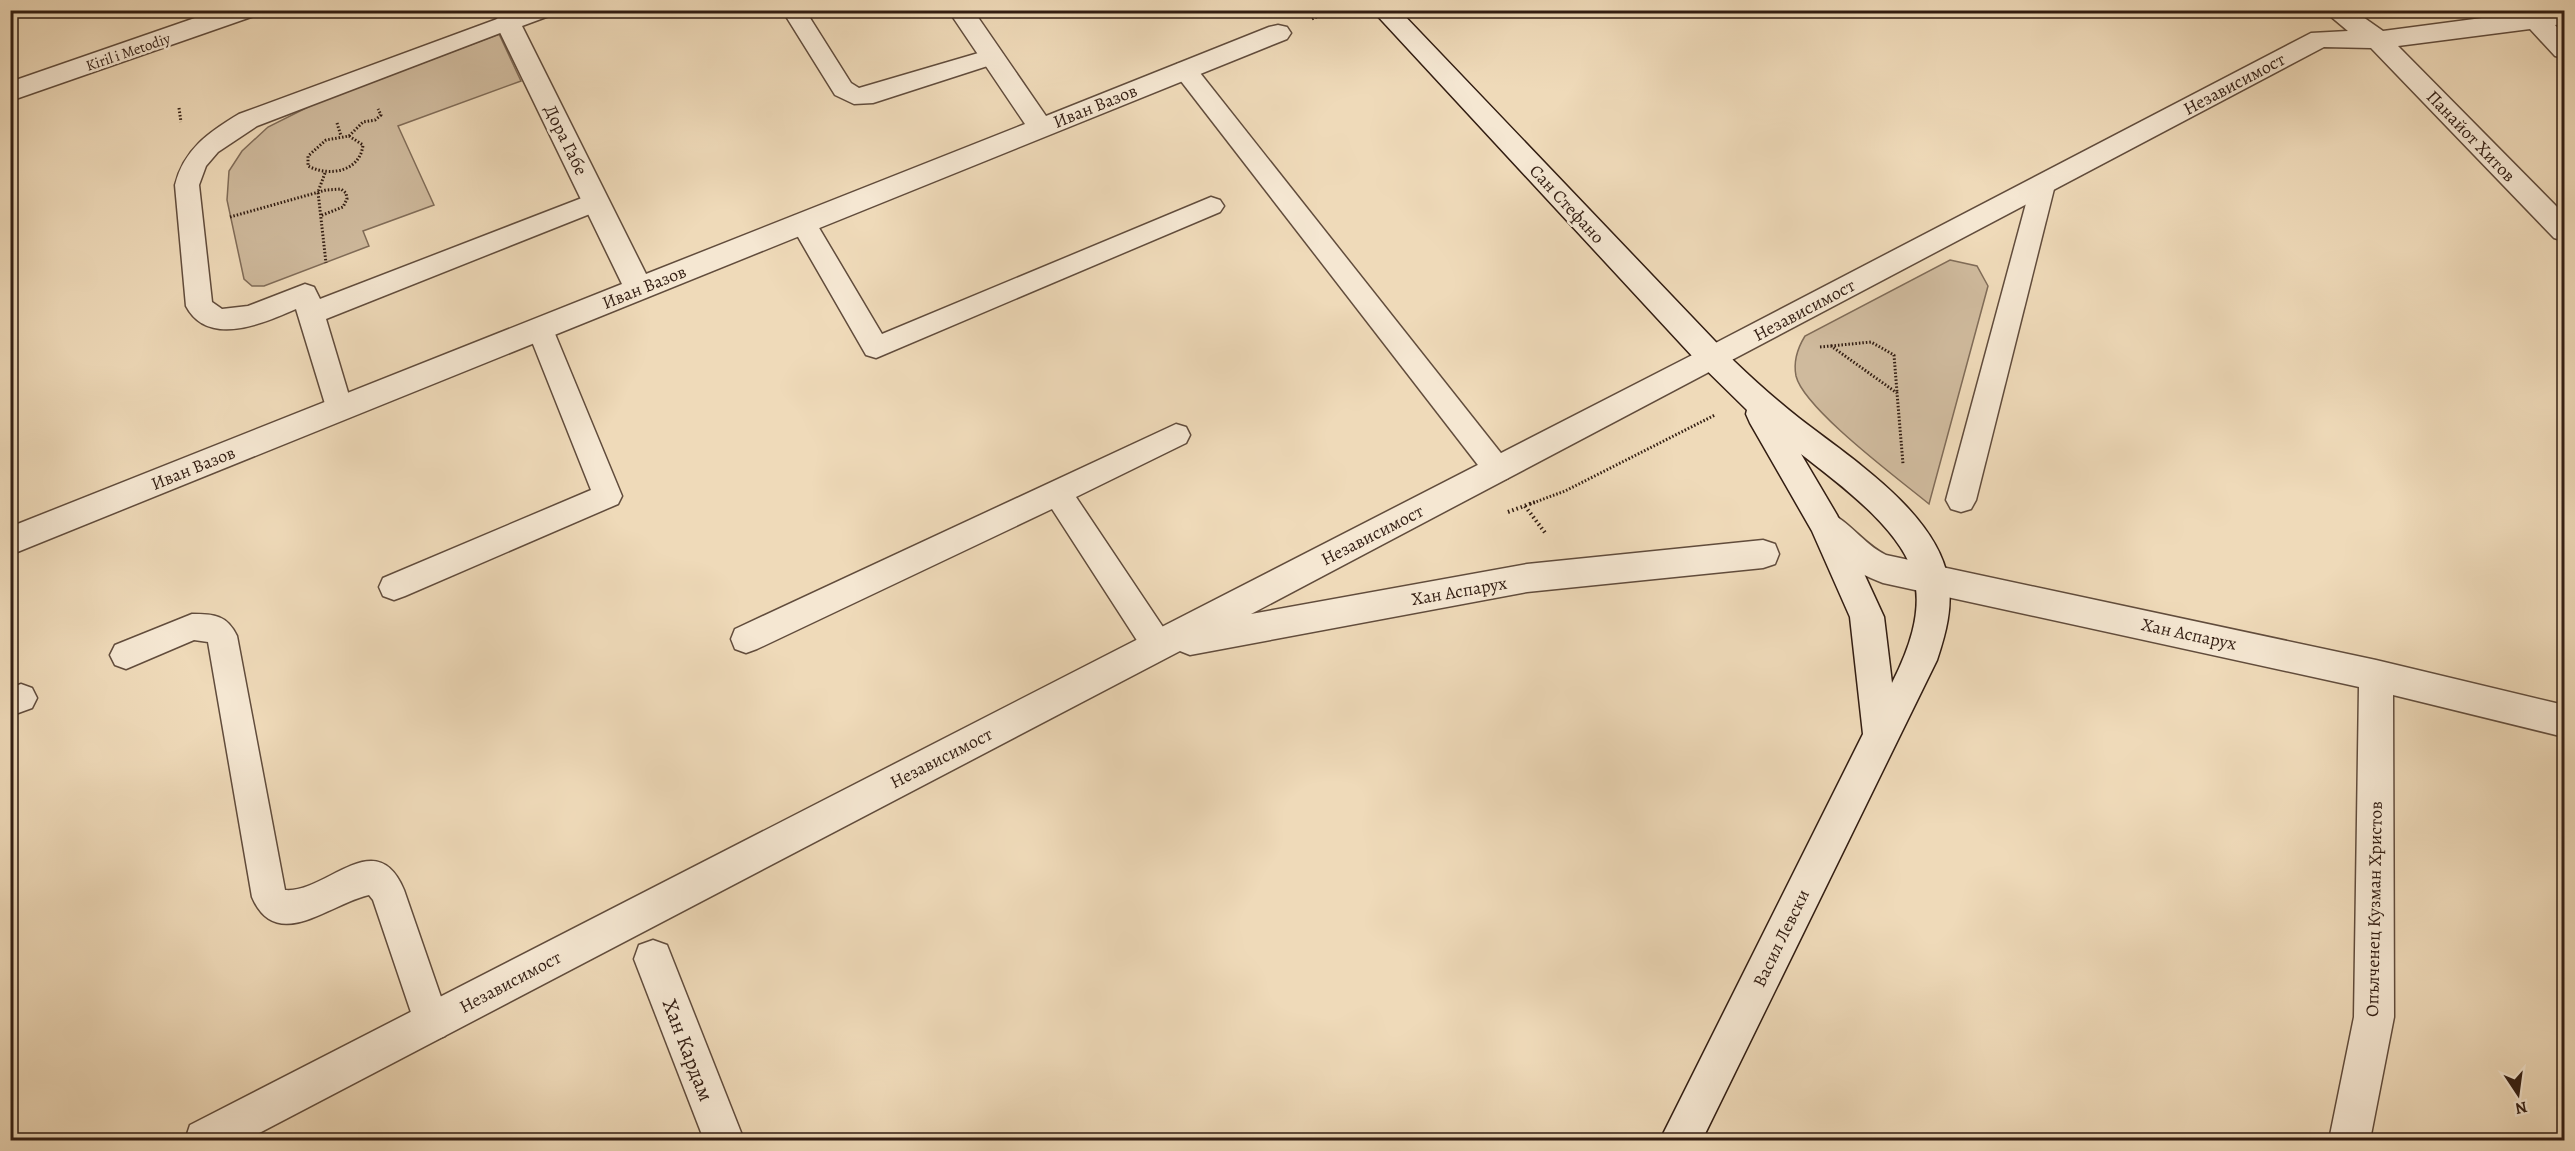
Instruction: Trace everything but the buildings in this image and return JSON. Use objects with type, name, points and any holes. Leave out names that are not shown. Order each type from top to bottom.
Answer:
[{"type":"street","name":"Kiril i Metodiy","points":[[10,92],[245,10]]},
{"type":"street","points":[[508,22],[540,10]]},
{"type":"street","points":[[960,10],[1041,128]]},
{"type":"street","name":"Сан Стефано","points":[[1384,10],[1751,398],[1836,464],[1894,517],[1915,540],[1931,577]]},
{"type":"street","points":[[2318,10],[2323,29],[2320,39]]},
{"type":"street","name":"Панайот Хитов","points":[[2335,10],[2378,40],[2565,231]]},
{"type":"street","name":"Независимост","points":[[205,1140],[1498,470],[2320,39],[2378,40],[2565,16]]},
{"type":"street","points":[[2535,20],[2565,50]]},
{"type":"street","name":"Дора Габе","points":[[508,22],[639,289]]},
{"type":"street","name":"Иван Вазов","points":[[10,541],[1278,33]]},
{"type":"street","name":"Сан Стефано","points":[[1751,398],[1826,525]]},
{"type":"street","points":[[1826,525],[1867,617],[1881,735]]},
{"type":"street","name":"Хан Аспарух","points":[[1826,525],[1852,552],[1872,566],[2376,675],[2565,721]]},
{"type":"street","name":"Хан Аспарух","points":[[1158,646],[1527,578],[1763,554]]},
{"type":"street","name":"Васил Левски","points":[[1682,1140],[1881,735],[1910,686],[1929,631],[1933,603],[1931,577]]},
{"type":"street","name":"Опълченец Кузман Христов","points":[[2350,1140],[2374,1017],[2376,675]]},
{"type":"street","name":"Хан Кардам","points":[[653,959],[724,1140]]},
{"type":"lane","points":[[793,10],[843,89],[854,96],[865,97],[992,57]]},
{"type":"lane","points":[[508,22],[248,120],[219,136],[200,154],[189,170],[187,185],[200,306],[206,315],[224,321],[309,304],[446,261],[597,202]]},
{"type":"lane","points":[[1185,70],[1498,470]]},
{"type":"lane","points":[[1961,500],[2043,185]]},
{"type":"lane","points":[[803,223],[876,348],[1211,206]]},
{"type":"lane","points":[[309,304],[329,284],[439,243],[446,261]]},
{"type":"lane","points":[[309,304],[339,409]]},
{"type":"lane","points":[[394,587],[608,496],[540,329]]},
{"type":"lane","points":[[746,639],[1057,494],[1176,435]]},
{"type":"lane","points":[[1057,494],[1158,646]]},
{"type":"lane","points":[[126,655],[192,627],[213,627],[222,636],[269,897],[278,907],[298,907],[348,884],[375,877],[387,890],[432,1023]]},
{"type":"path","points":[[358,120],[363,122],[375,120],[381,115],[380,110],[374,107]]},
{"type":"path","points":[[349,136],[363,122]]},
{"type":"path","points":[[349,136],[359,140],[363,145],[360,157],[347,168],[325,173],[308,166],[308,156],[312,149],[327,139],[349,136]]},
{"type":"path","points":[[325,173],[318,192],[329,284]]},
{"type":"path","points":[[230,217],[318,192],[341,189],[346,193],[347,199],[343,207],[320,216]]},
{"type":"path","points":[[1761,333],[1798,348],[1871,342],[1894,355],[1905,484],[1894,517]]},
{"type":"path","points":[[1831,346],[1897,393]]},
{"type":"path","points":[[1525,506],[1565,491],[1751,398]]},
{"type":"shaded area","points":[[499,34],[521,81],[398,126],[434,205],[363,231],[369,246],[264,286],[252,286],[244,279],[227,200],[229,171],[242,151],[268,127],[314,104]]},
{"type":"shaded area","points":[[1950,260],[1977,266],[1988,286],[1929,504],[1876,462],[1816,407],[1796,376],[1795,360],[1805,336]]}]
